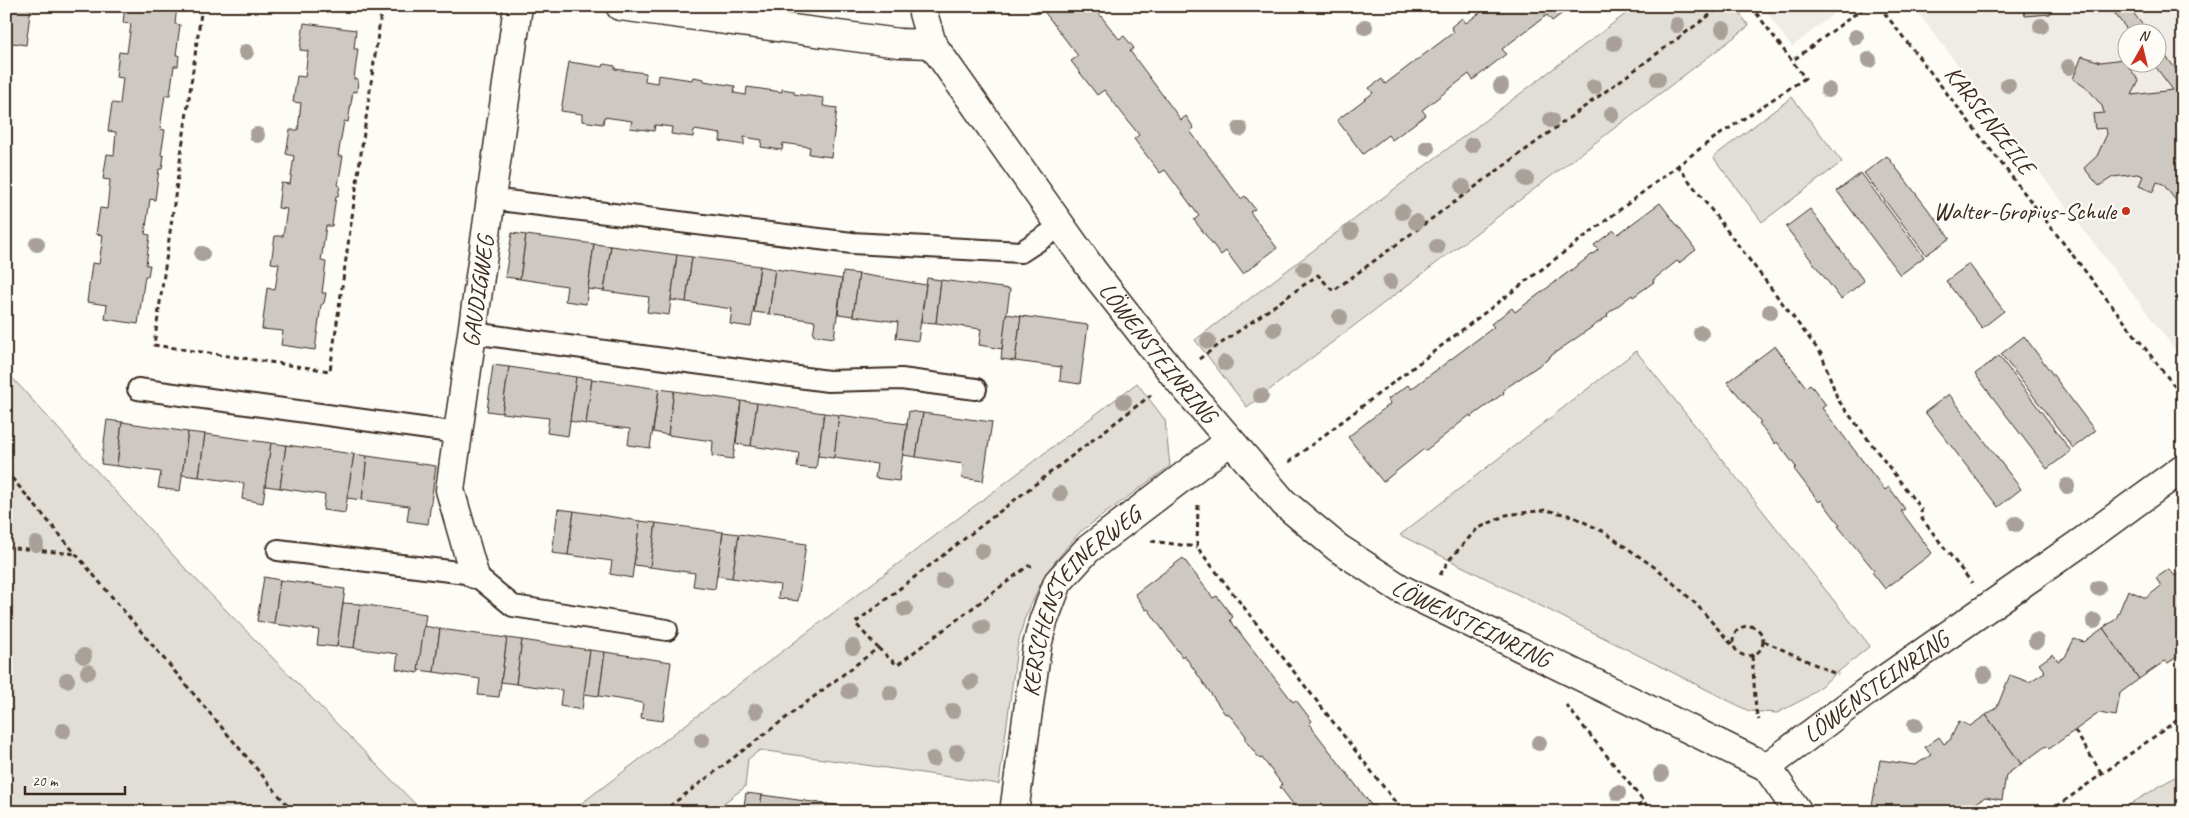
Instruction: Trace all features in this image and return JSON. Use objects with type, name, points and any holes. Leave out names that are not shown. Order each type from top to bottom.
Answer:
[{"type":"street","name":"GAUDIGWEG","points":[[474,574],[450,490],[518,6]]},
{"type":"street","points":[[620,6],[899,43],[932,44]]},
{"type":"street","name":"LÖWENSTEINRING","points":[[924,6],[923,13],[932,44],[1093,271],[1175,376],[1284,503],[1338,548],[1401,589],[1767,767],[1865,693],[2083,542],[2183,468]]},
{"type":"street","name":"KERSCHENSTEINERWEG","points":[[1014,812],[1037,646],[1043,622],[1058,582],[1088,550],[1230,441]]},
{"type":"street","points":[[1767,767],[1792,810]]},
{"type":"lane","points":[[491,199],[852,243],[1021,252],[1061,226]]},
{"type":"lane","points":[[472,333],[828,381],[901,379],[976,389]]},
{"type":"lane","points":[[138,389],[458,433]]},
{"type":"lane","points":[[278,550],[474,574],[513,606],[667,630]]},
{"type":"path","points":[[202,6],[154,346],[330,371],[382,6]]},
{"type":"path","points":[[1199,359],[1318,275],[1333,291],[1722,6]]},
{"type":"path","points":[[1286,464],[1677,165],[1805,78],[1751,6]]},
{"type":"path","points":[[1792,61],[1866,6]]},
{"type":"path","name":"KARSENZEILE","points":[[1879,6],[2183,397]]},
{"type":"path","points":[[1677,165],[1822,355],[1838,400],[1921,509],[1922,519],[1973,584]]},
{"type":"path","points":[[1069,570],[1028,566],[897,665],[855,623],[1153,393]]},
{"type":"path","points":[[6,471],[293,812]]},
{"type":"path","points":[[1198,502],[1197,546],[1403,812]]},
{"type":"path","points":[[1439,576],[1449,560],[1477,529],[1506,515],[1546,510],[1572,516],[1604,532],[1660,571],[1696,604],[1740,655],[1752,656],[1760,652],[1764,641]]},
{"type":"path","points":[[1145,540],[1197,546]]},
{"type":"path","points":[[6,547],[75,554]]},
{"type":"path","points":[[1733,646],[1734,635],[1741,628],[1751,626],[1760,632],[1764,641],[1843,679]]},
{"type":"path","points":[[662,812],[878,648]]},
{"type":"path","points":[[1752,656],[1759,720]]},
{"type":"path","points":[[1564,702],[1652,812]]},
{"type":"path","points":[[2049,812],[2183,716]]},
{"type":"path","points":[[2075,730],[2102,774]]},
{"type":"path","points":[[1630,812],[1644,802]]},
{"type":"path","points":[[1971,807],[1974,812]]},
{"type":"shaded area","points":[[1636,6],[1734,6],[1749,26],[1247,407],[1195,340]]},
{"type":"shaded area","points":[[1762,6],[1843,6],[1792,47]]},
{"type":"shaded area","name":"Walter-Gropius-Schule","points":[[1913,6],[2183,6],[2183,360]]},
{"type":"shaded area","points":[[1792,97],[1842,162],[1762,222],[1713,157]]},
{"type":"shaded area","points":[[1636,351],[1870,646],[1806,698],[1777,713],[1749,711],[1400,535]]},
{"type":"shaded area","points":[[6,371],[182,565],[423,812],[6,812]]},
{"type":"shaded area","points":[[1137,383],[1165,420],[1170,466],[1080,532],[1056,560],[1041,583],[1024,620],[1017,648],[999,784],[760,750],[748,759],[745,787],[712,812],[570,812]]},
{"type":"shaded area","points":[[2183,772],[2183,812],[2119,811]]},
{"type":"building","points":[[6,6],[31,6],[26,45],[6,42]]},
{"type":"building","points":[[125,6],[177,6],[175,24],[180,25],[176,55],[179,55],[178,66],[174,66],[170,95],[165,95],[160,129],[165,130],[161,155],[164,156],[162,169],[159,169],[155,200],[150,199],[145,234],[150,235],[146,265],[150,265],[148,276],[145,276],[138,324],[105,319],[107,305],[87,302],[92,263],[99,264],[103,235],[96,234],[100,208],[107,209],[110,180],[103,179],[107,154],[114,155],[116,132],[108,131],[112,103],[120,104],[123,78],[116,77],[119,52],[127,53],[131,24],[123,23]]},
{"type":"building","points":[[1031,6],[1093,6],[1119,39],[1124,36],[1134,48],[1130,51],[1181,120],[1186,116],[1194,128],[1190,131],[1241,199],[1245,196],[1255,209],[1250,212],[1277,248],[1243,274],[1226,251],[1221,255],[1194,220],[1199,216],[1165,170],[1160,173],[1134,139],[1139,135],[1104,90],[1097,95],[1071,61],[1078,56],[1043,10],[1037,14]]},
{"type":"building","points":[[1489,6],[1572,6],[1552,21],[1547,15],[1502,49],[1506,54],[1473,80],[1469,74],[1422,110],[1426,115],[1392,140],[1388,135],[1363,154],[1337,120],[1373,93],[1369,88],[1382,79],[1385,84],[1454,32],[1451,27],[1462,18],[1466,23]]},
{"type":"building","points":[[2023,6],[2049,6],[2050,14],[2025,16]]},
{"type":"building","points":[[2109,6],[2128,6],[2140,22],[2121,22]]},
{"type":"building","points":[[304,23],[356,30],[354,49],[358,49],[354,79],[358,79],[357,92],[353,91],[348,122],[344,121],[338,156],[343,156],[338,185],[340,186],[338,196],[336,196],[332,226],[326,226],[321,261],[326,262],[322,293],[326,293],[324,303],[321,305],[315,350],[281,345],[283,331],[262,329],[267,288],[275,290],[279,264],[271,263],[275,236],[283,236],[287,209],[278,208],[281,183],[290,184],[294,156],[286,154],[290,130],[298,130],[301,103],[293,102],[297,76],[305,77],[308,51],[300,50]]},
{"type":"building","points":[[2082,56],[2101,62],[2116,60],[2116,72],[2132,72],[2139,81],[2132,95],[2173,90],[2160,72],[2166,72],[2166,57],[2183,78],[2183,221],[2181,221],[2178,203],[2163,184],[2157,182],[2153,192],[2139,186],[2143,176],[2137,174],[2113,177],[2099,186],[2084,168],[2097,156],[2107,134],[2106,128],[2095,129],[2093,114],[2104,113],[2102,106],[2088,89],[2073,79]]},
{"type":"building","points":[[569,62],[603,67],[604,64],[615,66],[615,69],[646,73],[645,81],[657,83],[658,75],[692,80],[693,77],[704,79],[704,81],[735,86],[734,93],[746,95],[747,87],[782,92],[782,89],[794,91],[794,94],[824,98],[823,106],[837,108],[831,157],[809,154],[810,147],[783,143],[782,150],[761,147],[762,140],[744,137],[744,145],[720,141],[721,134],[694,130],[693,137],[671,134],[672,127],[655,125],[654,131],[630,128],[632,121],[604,117],[603,124],[582,121],[582,114],[561,111]]},
{"type":"building","points":[[1887,156],[1950,238],[1926,255],[1864,173]]},
{"type":"building","points":[[1861,173],[1924,257],[1900,275],[1837,191]]},
{"type":"building","points":[[1660,203],[1696,250],[1679,263],[1677,261],[1653,280],[1654,282],[1633,297],[1632,295],[1607,314],[1608,316],[1503,390],[1504,393],[1471,417],[1470,415],[1383,482],[1348,437],[1390,404],[1388,399],[1408,385],[1411,389],[1494,327],[1491,324],[1512,308],[1515,312],[1598,250],[1594,245],[1614,230],[1618,234]]},
{"type":"building","points":[[1810,209],[1864,281],[1841,299],[1786,227]]},
{"type":"building","points":[[512,233],[526,235],[520,279],[505,277]]},
{"type":"building","points":[[526,235],[594,244],[586,304],[565,301],[567,286],[520,279]]},
{"type":"building","points":[[594,244],[611,246],[604,291],[588,289]]},
{"type":"building","points":[[611,246],[677,255],[669,315],[647,312],[649,297],[604,291]]},
{"type":"building","points":[[677,255],[692,257],[686,302],[671,300]]},
{"type":"building","points":[[692,257],[760,266],[751,327],[730,324],[732,309],[686,302]]},
{"type":"building","points":[[1969,264],[2004,311],[1982,328],[1946,281]]},
{"type":"building","points":[[760,266],[775,269],[769,314],[754,312]]},
{"type":"building","points":[[775,269],[842,279],[834,338],[813,335],[815,321],[769,314]]},
{"type":"building","points":[[843,272],[859,274],[853,316],[838,314]]},
{"type":"building","points":[[859,274],[926,285],[918,341],[896,338],[898,322],[853,316]]},
{"type":"building","points":[[927,278],[941,280],[936,323],[921,322]]},
{"type":"building","points":[[941,280],[1010,289],[1002,349],[979,345],[981,329],[936,323]]},
{"type":"building","points":[[1006,314],[1021,316],[1015,361],[1001,359]]},
{"type":"building","points":[[1021,316],[1088,325],[1080,384],[1060,381],[1061,367],[1015,361]]},
{"type":"building","points":[[2024,336],[2095,431],[2073,448],[2001,354]]},
{"type":"building","points":[[1775,346],[1806,387],[1810,384],[1826,405],[1822,408],[1885,490],[1889,487],[1905,509],[1901,511],[1932,553],[1885,589],[1872,572],[1874,570],[1838,526],[1840,525],[1821,500],[1819,502],[1794,469],[1796,467],[1777,442],[1775,444],[1759,423],[1761,422],[1727,382]]},
{"type":"building","points":[[1999,356],[2071,451],[2047,469],[1975,374]]},
{"type":"building","points":[[493,365],[509,367],[502,413],[487,411]]},
{"type":"building","points":[[509,367],[576,377],[568,436],[547,433],[549,418],[502,413]]},
{"type":"building","points":[[576,377],[592,379],[586,424],[570,421]]},
{"type":"building","points":[[592,379],[659,389],[650,448],[628,445],[630,429],[586,424]]},
{"type":"building","points":[[659,389],[674,391],[668,435],[653,432]]},
{"type":"building","points":[[674,391],[741,401],[733,459],[712,456],[713,441],[668,435]]},
{"type":"building","points":[[1949,394],[2021,489],[1998,507],[1925,412]]},
{"type":"building","points":[[741,401],[757,403],[751,446],[736,444]]},
{"type":"building","points":[[757,403],[824,413],[816,469],[797,467],[799,453],[751,446]]},
{"type":"building","points":[[909,411],[923,413],[916,457],[903,455]]},
{"type":"building","points":[[824,413],[839,415],[834,458],[818,456]]},
{"type":"building","points":[[923,413],[992,422],[983,481],[962,478],[963,464],[916,457]]},
{"type":"building","points":[[839,415],[907,424],[899,481],[875,478],[877,464],[834,458]]},
{"type":"building","points":[[107,420],[122,422],[117,466],[101,464]]},
{"type":"building","points":[[122,422],[188,432],[180,491],[158,488],[161,472],[117,466]]},
{"type":"building","points":[[188,432],[205,434],[199,477],[182,475]]},
{"type":"building","points":[[205,434],[271,443],[263,503],[242,499],[244,483],[199,477]]},
{"type":"building","points":[[271,443],[286,445],[280,488],[265,486]]},
{"type":"building","points":[[286,445],[354,454],[345,513],[323,510],[325,495],[280,488]]},
{"type":"building","points":[[354,454],[367,456],[362,500],[347,498]]},
{"type":"building","points":[[367,456],[436,466],[428,524],[407,521],[409,506],[362,500]]},
{"type":"building","points":[[558,509],[574,511],[568,555],[552,553]]},
{"type":"building","points":[[574,511],[640,521],[632,578],[610,574],[612,561],[568,555]]},
{"type":"building","points":[[640,521],[656,523],[650,567],[634,565]]},
{"type":"building","points":[[656,523],[723,532],[715,589],[693,586],[695,573],[650,567]]},
{"type":"building","points":[[723,532],[739,534],[732,578],[717,576]]},
{"type":"building","points":[[739,534],[806,544],[798,601],[778,598],[780,585],[732,578]]},
{"type":"building","points":[[1183,558],[1213,598],[1217,596],[1233,617],[1230,620],[1293,702],[1296,700],[1312,721],[1309,724],[1372,806],[1374,805],[1379,812],[1299,812],[1280,787],[1282,784],[1245,740],[1246,736],[1228,713],[1225,714],[1184,655],[1182,657],[1135,594]]},
{"type":"building","points":[[2169,569],[2175,576],[2183,569],[2183,653],[2168,663],[2165,661],[2139,679],[2103,628],[2116,619],[2128,590],[2146,598],[2161,586],[2156,578]]},
{"type":"building","points":[[264,577],[280,580],[274,624],[257,621]]},
{"type":"building","points":[[280,580],[345,589],[337,647],[317,645],[319,630],[274,624]]},
{"type":"building","points":[[343,603],[360,604],[354,648],[337,646]]},
{"type":"building","points":[[360,604],[426,614],[418,673],[396,669],[398,654],[354,648]]},
{"type":"building","points":[[424,626],[440,629],[434,672],[418,670]]},
{"type":"building","points":[[2103,628],[2139,679],[2120,693],[2116,716],[2099,713],[2049,749],[2046,746],[2021,764],[1986,715],[1997,707],[2010,675],[2029,682],[2045,672],[2039,664],[2053,654],[2058,661],[2065,657],[2074,639],[2084,642]]},
{"type":"building","points":[[440,629],[507,638],[499,697],[478,695],[480,679],[434,672]]},
{"type":"building","points":[[507,638],[522,640],[516,684],[501,682]]},
{"type":"building","points":[[522,640],[590,650],[582,710],[560,706],[562,690],[516,684]]},
{"type":"building","points":[[590,650],[605,652],[599,696],[584,694]]},
{"type":"building","points":[[605,652],[671,662],[663,721],[641,718],[643,703],[599,696]]},
{"type":"building","points":[[1986,715],[2021,764],[2006,775],[2002,800],[1985,797],[1964,812],[1871,812],[1880,760],[1915,765],[1931,755],[1925,747],[1939,737],[1944,744],[1950,740],[1959,721],[1970,726]]},
{"type":"building","points":[[746,793],[762,795],[759,812],[743,812]]},
{"type":"building","points":[[762,795],[827,804],[826,812],[759,812]]},
{"type":"building","points":[[827,804],[845,807],[844,812],[826,812]]},
{"type":"building","points":[[845,807],[882,812],[844,812]]},
{"type":"place","name":"Walter-Gropius-Schule","points":[[2126,211]]}]
